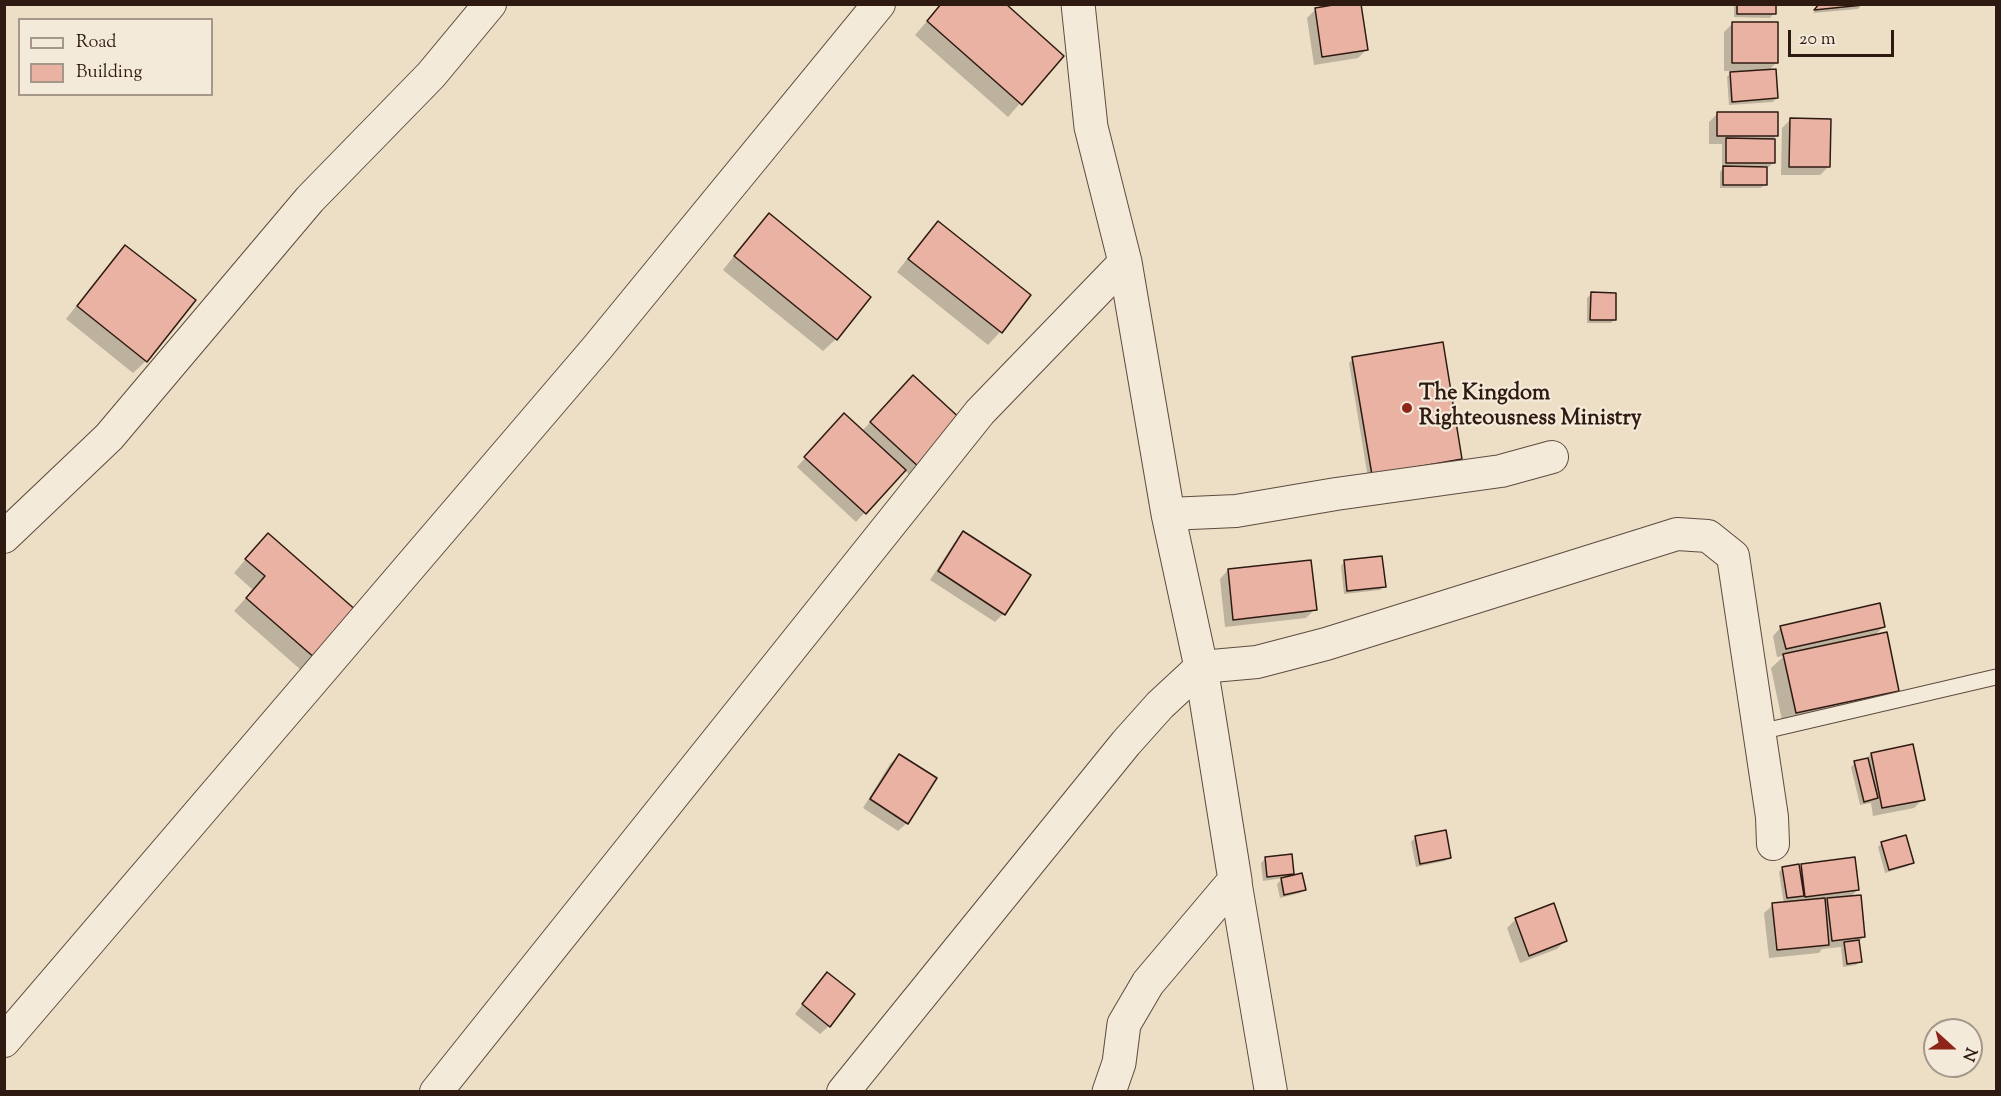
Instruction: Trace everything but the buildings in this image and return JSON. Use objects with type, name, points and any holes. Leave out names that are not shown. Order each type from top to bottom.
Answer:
[{"type":"street","points":[[4,537],[110,437],[310,200],[431,75],[490,4]]},
{"type":"street","points":[[4,1041],[597,348],[879,4]]},
{"type":"street","points":[[1078,4],[1091,127],[1125,262],[1168,514],[1201,667],[1271,1092]]},
{"type":"street","points":[[436,1092],[980,412],[1125,262]]},
{"type":"street","points":[[1168,514],[1236,511],[1336,494],[1501,471],[1552,457]]},
{"type":"street","points":[[843,1092],[1126,743],[1160,705],[1201,667],[1257,662],[1315,647],[1677,534],[1708,536],[1733,556],[1772,817],[1773,844]]},
{"type":"street","points":[[1109,1092],[1119,1063],[1124,1024],[1148,983],[1235,880]]},
{"type":"lane","points":[[1760,732],[1996,677]]},
{"type":"place","name":"The Kingdom Righteousness Ministry","points":[[1407,408]]}]
